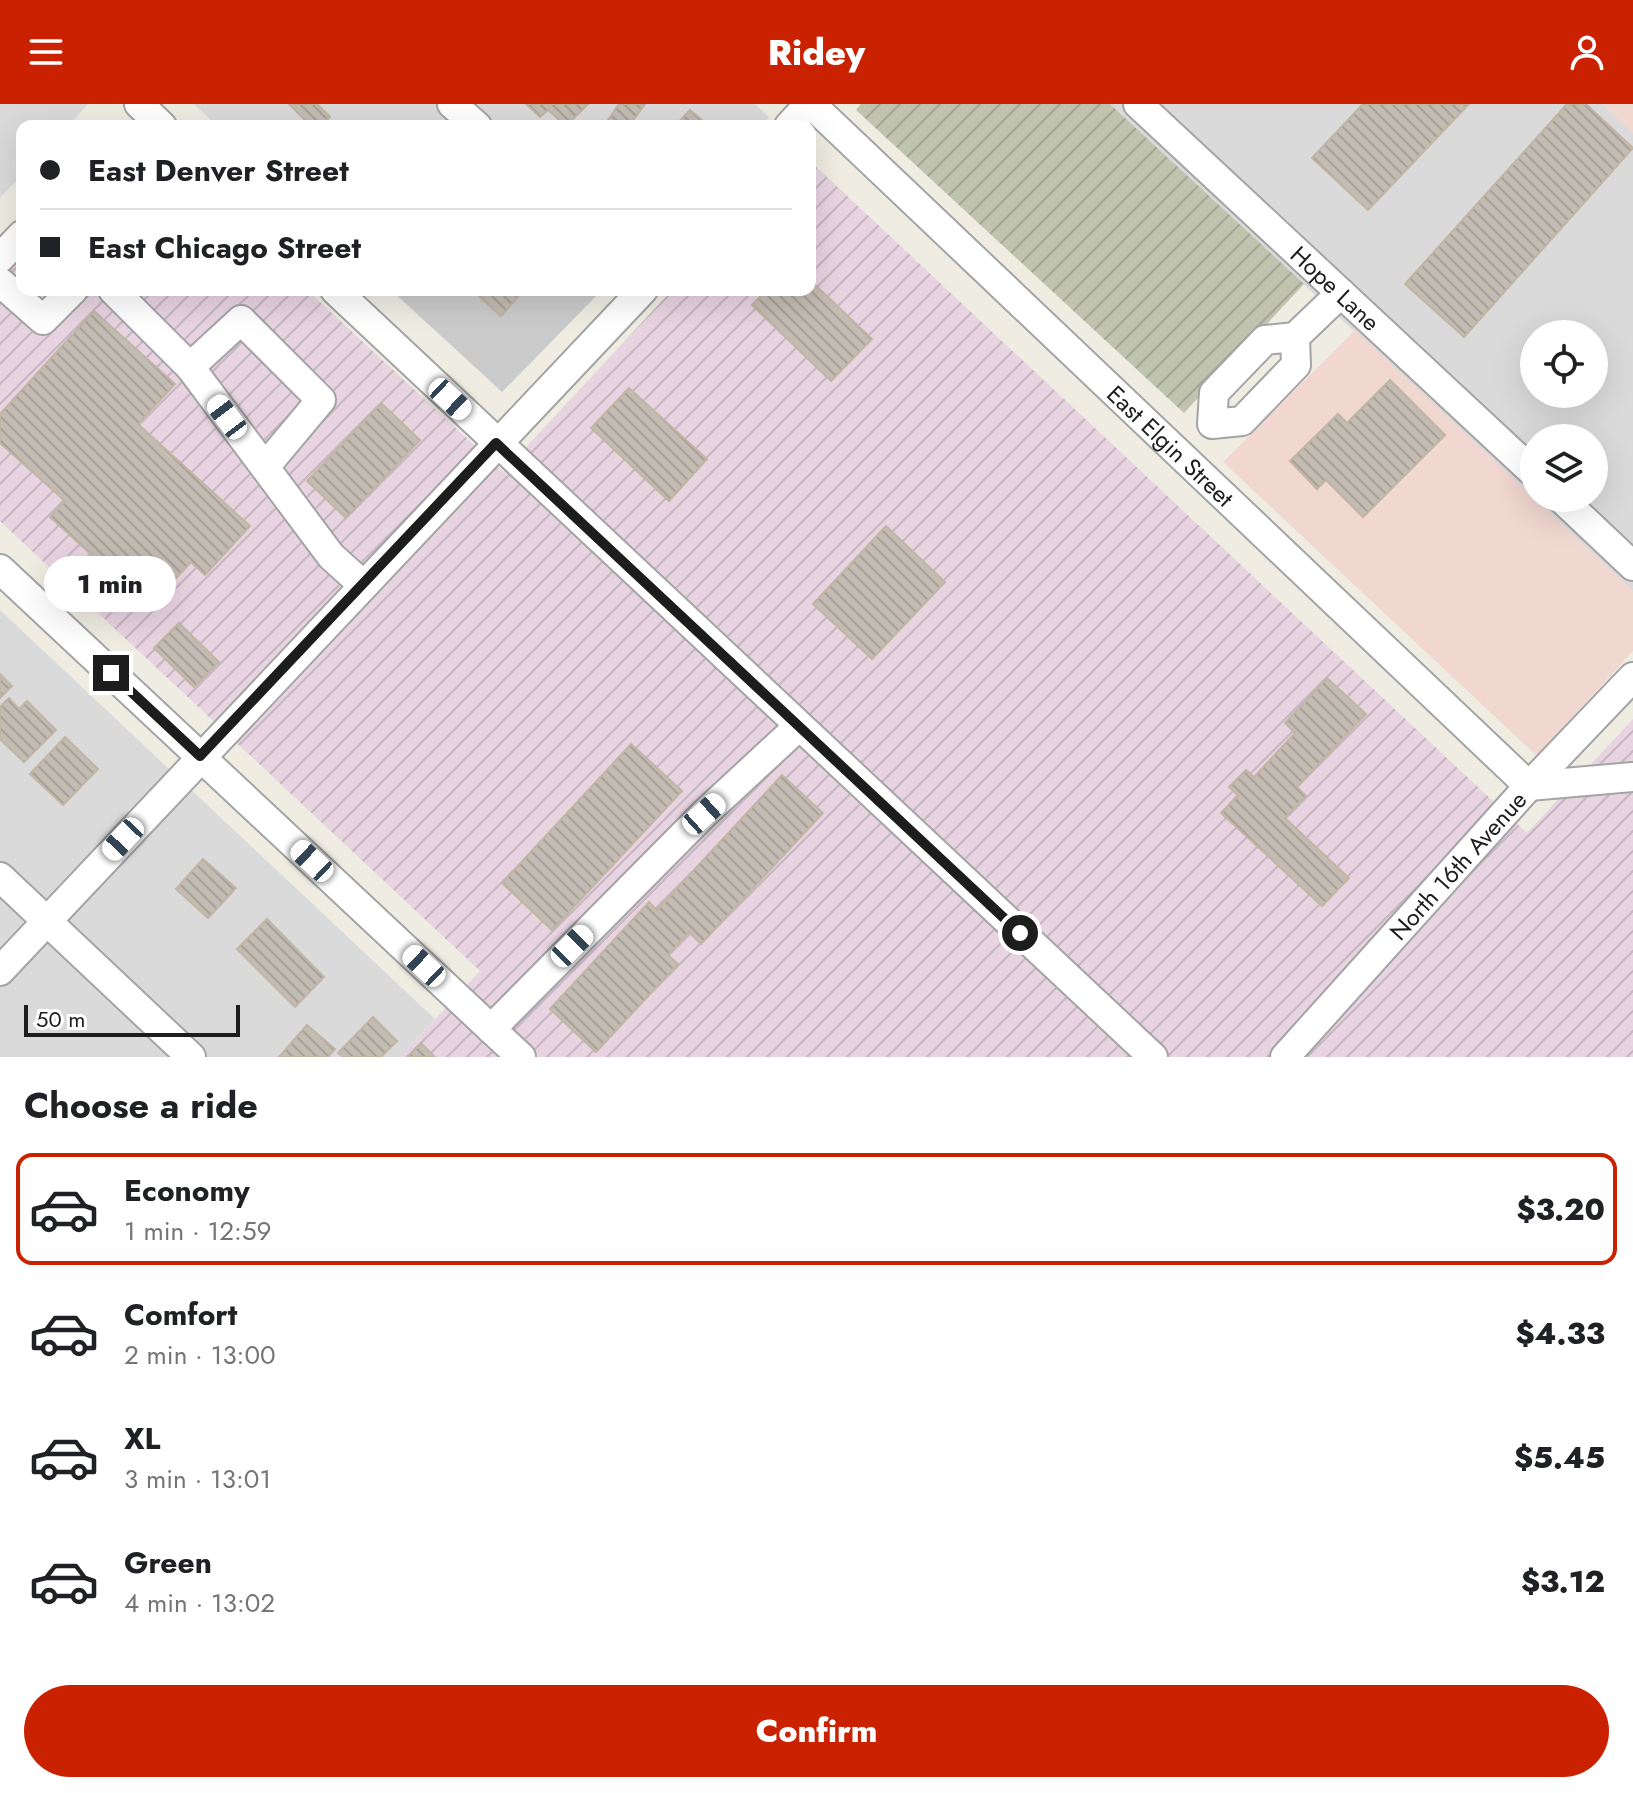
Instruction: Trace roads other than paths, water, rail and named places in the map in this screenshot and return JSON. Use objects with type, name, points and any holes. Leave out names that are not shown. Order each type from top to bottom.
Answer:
[{"type":"street","points":[[452,104],[470,120]]},
{"type":"street","points":[[795,120],[810,104]]},
{"type":"street","name":"East Elgin Street","points":[[810,104],[1529,786]]},
{"type":"street","name":"Hope Lane","points":[[1138,104],[1520,460]]},
{"type":"street","points":[[0,258],[16,241]]},
{"type":"street","points":[[0,282],[43,320],[67,296]]},
{"type":"street","points":[[1212,424],[1214,393],[1265,340],[1295,337],[1341,293]]},
{"type":"street","points":[[129,296],[190,367],[331,556],[362,584]]},
{"type":"street","points":[[341,296],[1153,1057]]},
{"type":"street","points":[[0,971],[362,584],[637,296]]},
{"type":"street","points":[[190,367],[241,320],[321,400],[265,467]]},
{"type":"street","points":[[1180,456],[1212,424],[1242,421],[1296,365],[1295,337]]},
{"type":"street","points":[[1576,512],[1633,566]]},
{"type":"street","points":[[0,569],[521,1057]]},
{"type":"street","name":"North 16th Avenue","points":[[1285,1057],[1529,786],[1633,677]]},
{"type":"street","points":[[491,1029],[693,825],[799,726]]},
{"type":"street","points":[[1529,786],[1633,777]]},
{"type":"street","points":[[0,877],[191,1057]]}]
